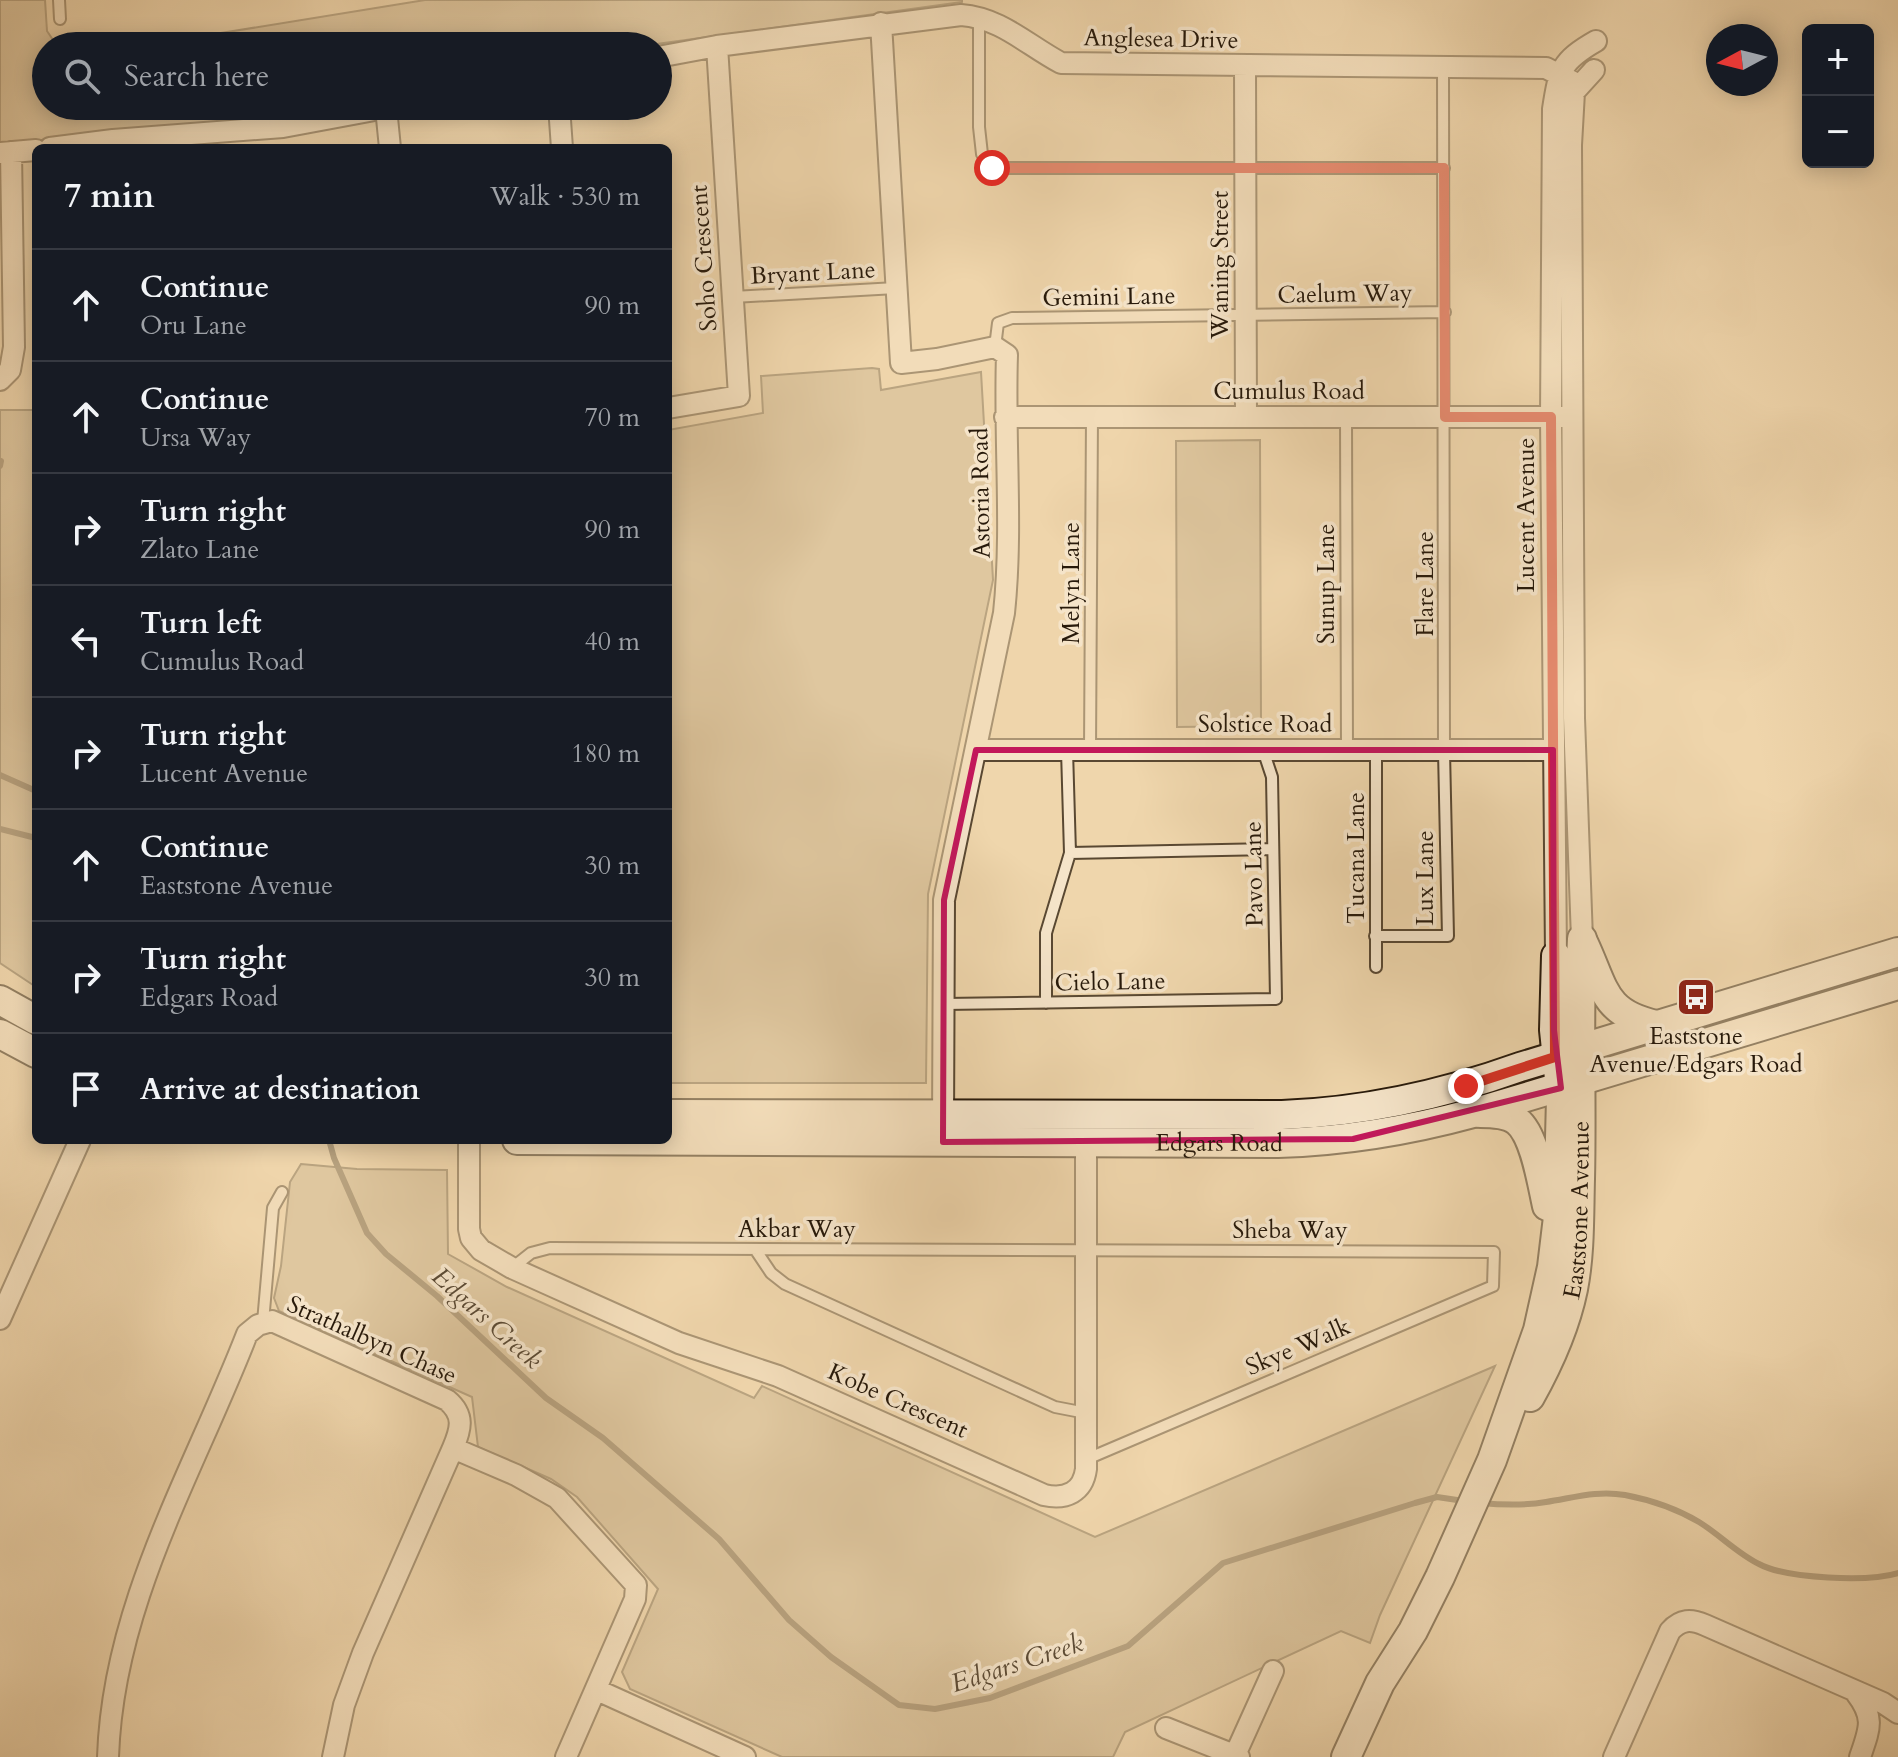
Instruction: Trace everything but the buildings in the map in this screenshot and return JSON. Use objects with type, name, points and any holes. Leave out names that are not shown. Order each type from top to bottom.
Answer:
[{"type":"main road","points":[[1582,939],[1612,1006],[1634,1020],[1656,1025]]},
{"type":"main road","name":"Eaststone Avenue","points":[[1567,1054],[1582,939]]},
{"type":"main road","name":"Edgars Road","points":[[672,1136],[1345,1111],[1431,1095],[1898,952]]},
{"type":"main road","name":"Eaststone Avenue","points":[[1492,1460],[1549,1360],[1570,1300],[1579,1231],[1571,1084],[1556,956]]},
{"type":"main road","name":"Edgars Road","points":[[672,1114],[943,1128],[1086,1142],[1325,1142],[1387,1134],[1473,1113],[1898,985]]},
{"type":"main road","points":[[0,1000],[32,1018]]},
{"type":"main road","points":[[0,1034],[32,1051]]},
{"type":"main road","name":"Eaststone Avenue","points":[[1346,1757],[1380,1683],[1413,1631],[1450,1554],[1492,1460],[1538,1330],[1552,1267],[1571,1084]]},
{"type":"main road","points":[[1473,1113],[1505,1115],[1518,1121],[1525,1130],[1539,1168],[1548,1210],[1552,1267]]},
{"type":"main road","name":"Eaststone Avenue","points":[[1366,1757],[1398,1686],[1413,1631]]},
{"type":"street","name":"Anglesea Drive","points":[[672,54],[881,23],[961,15],[979,16],[1005,26],[1030,46],[1061,63],[1546,68],[1579,85]]},
{"type":"street","points":[[881,23],[901,363],[995,347]]},
{"type":"street","points":[[1558,74],[1576,53],[1596,41]]},
{"type":"street","name":"Soho Crescent","points":[[672,407],[739,396],[717,46]]},
{"type":"street","name":"Waning Street","points":[[1245,66],[1246,416]]},
{"type":"street","points":[[1579,85],[1594,70]]},
{"type":"street","name":"Lucent Avenue","points":[[1556,956],[1551,417],[1553,109],[1558,74]]},
{"type":"street","name":"Lucent Avenue","points":[[1579,85],[1574,92],[1571,145],[1574,718],[1582,939]]},
{"type":"street","points":[[84,144],[126,139],[188,142],[284,138],[346,120]]},
{"type":"street","points":[[390,144],[391,120]]},
{"type":"street","points":[[560,120],[562,144]]},
{"type":"street","points":[[0,380],[10,370],[14,347],[5,152],[32,150]]},
{"type":"street","name":"Astoria Road","points":[[943,1128],[944,900],[1004,613],[1008,573],[1007,355],[995,347]]},
{"type":"street","name":"Cumulus Road","points":[[1005,417],[1573,417]]},
{"type":"street","name":"Solstice Road","points":[[976,750],[1553,750]]},
{"type":"street","name":"Kobe Crescent","points":[[469,1144],[468,1221],[471,1238],[481,1250],[512,1268],[679,1343],[778,1376],[1055,1498],[1073,1492],[1085,1478],[1087,1459],[1086,1142]]},
{"type":"street","points":[[0,1319],[78,1144]]},
{"type":"street","name":"Strathalbyn Chase","points":[[108,1757],[120,1659],[144,1575],[247,1334],[263,1322],[279,1324],[447,1400],[459,1412],[461,1420],[453,1448],[363,1653],[344,1705],[333,1757]]},
{"type":"street","points":[[453,1448],[516,1475],[557,1498],[633,1579],[637,1590],[635,1599],[566,1757]]},
{"type":"street","points":[[1614,1757],[1667,1637],[1681,1622],[1695,1621],[1883,1703],[1898,1713]]},
{"type":"street","points":[[1166,1728],[1237,1756],[1273,1671]]},
{"type":"street","points":[[597,1690],[745,1757]]},
{"type":"street","points":[[1856,1693],[1868,1709],[1870,1721],[1860,1757]]},
{"type":"lane","points":[[59,0],[60,19]]},
{"type":"lane","points":[[979,16],[979,127],[982,154],[992,168],[1444,168]]},
{"type":"lane","name":"Flare Lane","points":[[1443,65],[1444,751]]},
{"type":"lane","name":"Bryant Lane","points":[[733,297],[896,288]]},
{"type":"lane","name":"Caelum Way","points":[[1246,316],[1445,312]]},
{"type":"lane","name":"Gemini Lane","points":[[995,347],[998,323],[1012,318],[1246,316]]},
{"type":"lane","name":"Melyn Lane","points":[[1090,750],[1092,416]]},
{"type":"lane","name":"Sunup Lane","points":[[1346,417],[1347,750]]},
{"type":"lane","points":[[1046,1003],[1046,933],[1070,853],[1067,750]]},
{"type":"lane","name":"Pavo Lane","points":[[1263,750],[1272,777],[1276,999]]},
{"type":"lane","name":"Tucana Lane","points":[[1376,750],[1376,967]]},
{"type":"lane","name":"Lux Lane","points":[[1375,936],[1448,936],[1444,751]]},
{"type":"lane","points":[[1070,853],[1273,849]]},
{"type":"lane","name":"Cielo Lane","points":[[944,1004],[1276,999]]},
{"type":"lane","points":[[263,1322],[273,1208],[282,1192]]},
{"type":"lane","name":"Akbar Way","points":[[512,1268],[531,1253],[550,1248],[1087,1249]]},
{"type":"lane","points":[[755,1249],[771,1273],[785,1284],[1055,1407],[1086,1413]]},
{"type":"lane","name":"Sheba Way","points":[[1087,1249],[1494,1252]]},
{"type":"lane","name":"Skye Walk","points":[[1087,1459],[1493,1286],[1494,1252]]},
{"type":"highlighted area","points":[[976,750],[1553,750],[1554,1030],[1561,1088],[1353,1139],[943,1142],[944,900]]},
{"type":"shaded area","points":[[0,0],[45,0],[48,32],[32,32],[32,120],[231,120],[179,129],[0,145]]},
{"type":"shaded area","points":[[425,0],[962,0],[672,42],[672,32],[227,32]]},
{"type":"shaded area","points":[[872,368],[879,369],[881,390],[981,372],[993,580],[928,894],[926,1083],[672,1083],[672,429],[763,413],[761,376]]},
{"type":"shaded area","points":[[0,410],[32,410],[32,984],[0,963]]},
{"type":"shaded area","points":[[1260,440],[1261,726],[1177,727],[1176,441]]},
{"type":"shaded area","points":[[301,1164],[357,1169],[447,1170],[448,1254],[507,1287],[754,1398],[762,1386],[1095,1537],[1495,1366],[1380,1615],[1370,1643],[1341,1631],[1125,1732],[1113,1757],[782,1757],[630,1689],[622,1672],[658,1589],[577,1497],[551,1479],[478,1447],[472,1397],[279,1311],[274,1298],[281,1266],[290,1182]]},
{"type":"waterway","points":[[0,466],[1,461]]},
{"type":"waterway","points":[[0,775],[32,789]]},
{"type":"waterway","name":"Edgars Creek","points":[[0,829],[32,837]]},
{"type":"waterway","name":"Edgars Creek","points":[[330,1144],[367,1233],[386,1254],[437,1296],[546,1398],[603,1438],[719,1539],[789,1620],[831,1657],[899,1705],[935,1709],[990,1698],[1128,1646],[1223,1563],[1437,1497],[1464,1501]]},
{"type":"waterway","name":"Edgars Creek","points":[[1480,1503],[1521,1505],[1595,1494],[1625,1495],[1691,1517],[1751,1560],[1772,1569],[1828,1578],[1868,1578],[1898,1573]]},
{"type":"place","name":"Eaststone Avenue/Edgars Road","points":[[1696,997]]},
{"type":"route","points":[[992,168],[1444,168],[1445,417],[1551,417],[1555,1057],[1466,1086]]}]
